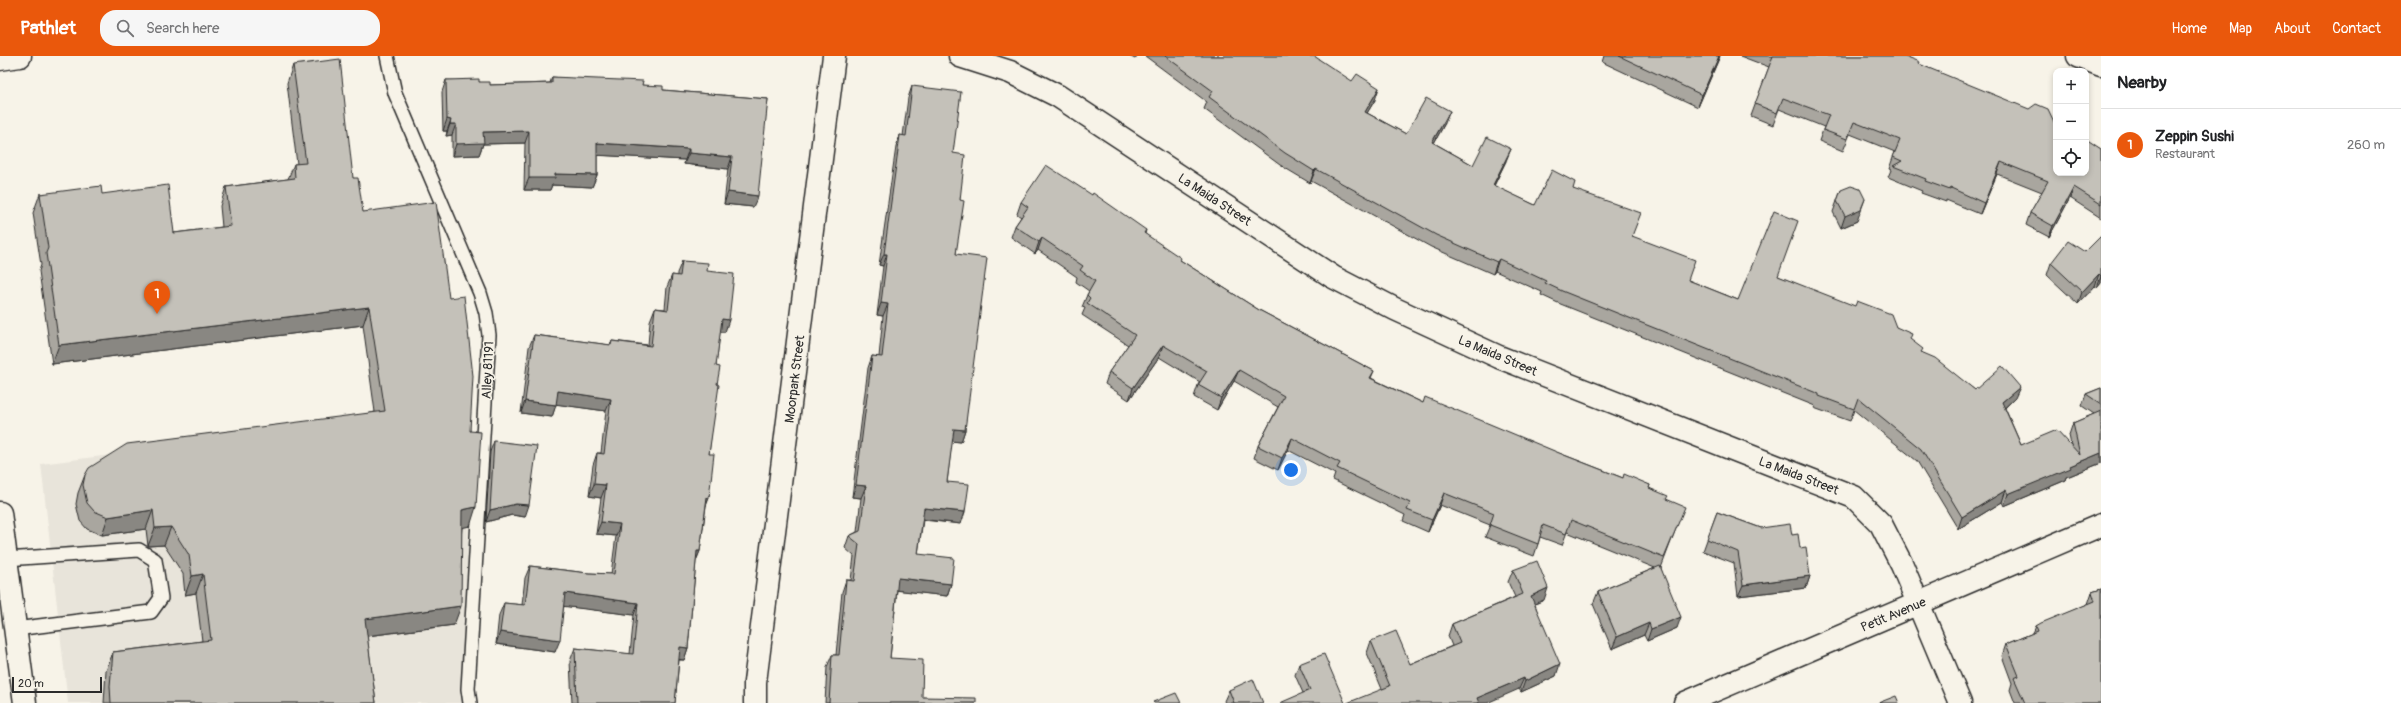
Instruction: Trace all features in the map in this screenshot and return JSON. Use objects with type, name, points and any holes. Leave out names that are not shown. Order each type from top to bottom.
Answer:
[{"type":"street","points":[[0,59],[20,56]]},
{"type":"street","name":"Moorpark Street","points":[[755,703],[756,682],[834,56]]},
{"type":"street","name":"La Maida Street","points":[[960,56],[1010,72],[1058,96],[1333,277],[1395,308],[1499,357],[1854,497],[1881,524],[1919,604],[1960,703]]},
{"type":"street","points":[[2078,56],[2101,65]]},
{"type":"street","points":[[0,513],[25,703]]},
{"type":"street","name":"Petit Avenue","points":[[1686,703],[2101,525]]},
{"type":"lane","name":"Alley 81191","points":[[386,56],[395,93],[477,286],[486,313],[489,335],[468,681],[470,703]]},
{"type":"lane","points":[[6,559],[139,550],[155,560],[161,598],[150,612],[15,629]]},
{"type":"shaded area","points":[[468,408],[468,703],[68,703],[41,464]]},
{"type":"building","points":[[1165,56],[1314,56],[1352,81],[1357,74],[1379,88],[1365,112],[1406,134],[1426,98],[1450,111],[1432,142],[1473,165],[1487,137],[1511,149],[1493,185],[1535,205],[1552,170],[1575,182],[1573,189],[1641,213],[1632,236],[1695,260],[1688,280],[1738,300],[1774,211],[1798,221],[1778,276],[1855,306],[1857,301],[1891,314],[1896,327],[1912,334],[1910,339],[1923,349],[1921,352],[1935,358],[1975,390],[2002,366],[2020,387],[2002,402],[2021,445],[2057,430],[2080,455],[2073,423],[2101,411],[2101,453],[2070,466],[2071,468],[2008,494],[2006,490],[1962,517],[1921,449],[1858,398],[1854,409],[1819,396],[1819,394],[1562,291],[1545,283],[1546,281],[1499,259],[1497,262],[1436,235],[1316,169],[1314,171],[1285,153],[1209,97],[1213,91]]},
{"type":"building","points":[[1619,56],[1719,56],[1702,95]]},
{"type":"building","points":[[1773,56],[1905,56],[1920,62],[1919,64],[2029,109],[2036,104],[2048,109],[2053,120],[2053,176],[2089,176],[2089,141],[2101,149],[2101,204],[2074,187],[2053,226],[2030,213],[2048,181],[2001,162],[1984,203],[1951,188],[1950,190],[1925,181],[1926,179],[1893,166],[1902,161],[1893,157],[1900,140],[1854,122],[1847,139],[1823,130],[1829,115],[1783,98],[1777,113],[1755,104]]},
{"type":"building","points":[[340,59],[353,178],[358,178],[363,212],[436,202],[449,298],[464,296],[473,376],[470,431],[481,432],[476,507],[462,510],[461,606],[365,619],[376,703],[111,703],[110,686],[113,652],[211,640],[203,574],[192,576],[189,555],[171,527],[155,528],[153,510],[108,517],[94,511],[87,503],[83,485],[85,475],[89,468],[127,444],[385,411],[369,307],[59,345],[46,253],[48,248],[40,194],[101,186],[102,194],[168,185],[174,233],[231,226],[226,187],[295,178],[294,164],[306,163],[293,65]]},
{"type":"building","points":[[552,77],[643,81],[642,85],[663,86],[663,90],[768,99],[758,196],[728,192],[732,157],[689,153],[689,149],[597,143],[597,175],[555,174],[555,178],[529,178],[529,131],[483,132],[484,143],[456,144],[456,124],[450,124],[451,120],[447,119],[446,80],[479,79],[479,82],[490,82],[490,85],[552,83]]},
{"type":"building","points":[[912,86],[961,92],[953,153],[965,155],[960,200],[964,201],[956,254],[987,258],[965,430],[954,429],[947,482],[969,484],[965,512],[924,508],[918,554],[954,558],[951,584],[898,578],[890,658],[923,660],[922,697],[976,698],[976,703],[829,703],[832,655],[839,655],[846,580],[854,581],[859,544],[849,536],[860,531],[866,486],[856,485],[872,356],[882,357],[888,304],[881,303],[887,254],[884,254],[900,135],[906,136]]},
{"type":"building","points":[[1046,165],[1092,195],[1093,193],[1146,230],[1144,233],[1181,258],[1180,260],[1259,310],[1374,371],[1370,378],[1423,403],[1425,397],[1623,478],[1624,474],[1650,485],[1649,488],[1668,496],[1666,499],[1685,507],[1664,558],[1571,520],[1566,534],[1543,525],[1538,544],[1490,525],[1494,513],[1444,493],[1432,520],[1407,510],[1410,503],[1337,468],[1340,463],[1292,438],[1282,458],[1258,446],[1284,396],[1239,370],[1221,398],[1198,385],[1207,371],[1163,345],[1133,388],[1109,372],[1135,335],[1087,303],[1090,298],[1087,295],[1095,281],[1080,270],[1083,266],[1042,238],[1039,242],[1015,226],[1028,207],[1021,202]]},
{"type":"building","points":[[1851,186],[1860,189],[1865,199],[1861,209],[1845,216],[1837,201],[1841,190]]},
{"type":"building","points":[[2101,236],[2101,276],[2099,274],[2082,292],[2051,263],[2068,241],[2085,252]]},
{"type":"building","points":[[682,261],[708,263],[707,271],[734,274],[729,320],[722,319],[716,366],[720,367],[717,384],[719,385],[709,454],[714,454],[709,498],[707,497],[700,551],[697,551],[688,648],[680,647],[675,703],[577,703],[575,648],[633,654],[638,603],[565,593],[560,640],[500,632],[504,603],[525,605],[530,566],[588,573],[614,574],[620,524],[601,522],[606,485],[594,484],[597,453],[604,454],[611,399],[558,391],[556,405],[525,401],[534,335],[611,345],[612,341],[651,346],[655,308],[668,310],[672,275],[680,276]]},
{"type":"building","points":[[2101,388],[2101,404],[2086,394]]},
{"type":"building","points":[[494,441],[537,446],[529,505],[516,504],[490,510]]},
{"type":"building","points":[[1717,512],[1761,528],[1790,524],[1792,535],[1798,534],[1800,548],[1806,547],[1810,576],[1743,585],[1738,552],[1707,539]]},
{"type":"building","points":[[1537,561],[1548,588],[1531,596],[1560,664],[1525,681],[1524,678],[1477,698],[1479,703],[1347,703],[1390,686],[1371,641],[1396,631],[1410,664],[1460,643],[1452,624],[1523,594],[1513,570]]},
{"type":"building","points":[[1660,566],[1681,617],[1651,629],[1649,623],[1617,637],[1598,592]]},
{"type":"building","points":[[2101,589],[2101,703],[2025,703],[2014,678],[2019,676],[2006,644],[2038,631],[2036,626],[2041,623],[2095,601],[2092,592]]},
{"type":"building","points":[[1324,654],[1345,703],[1280,703],[1310,690],[1299,664]]},
{"type":"building","points":[[1253,679],[1263,703],[1234,703],[1229,690]]},
{"type":"building","points":[[1176,693],[1181,703],[1153,702]]},
{"type":"building","points":[[1896,696],[1899,703],[1878,703]]},
{"type":"place","name":"Zeppin Sushi","points":[[157,314]]}]
